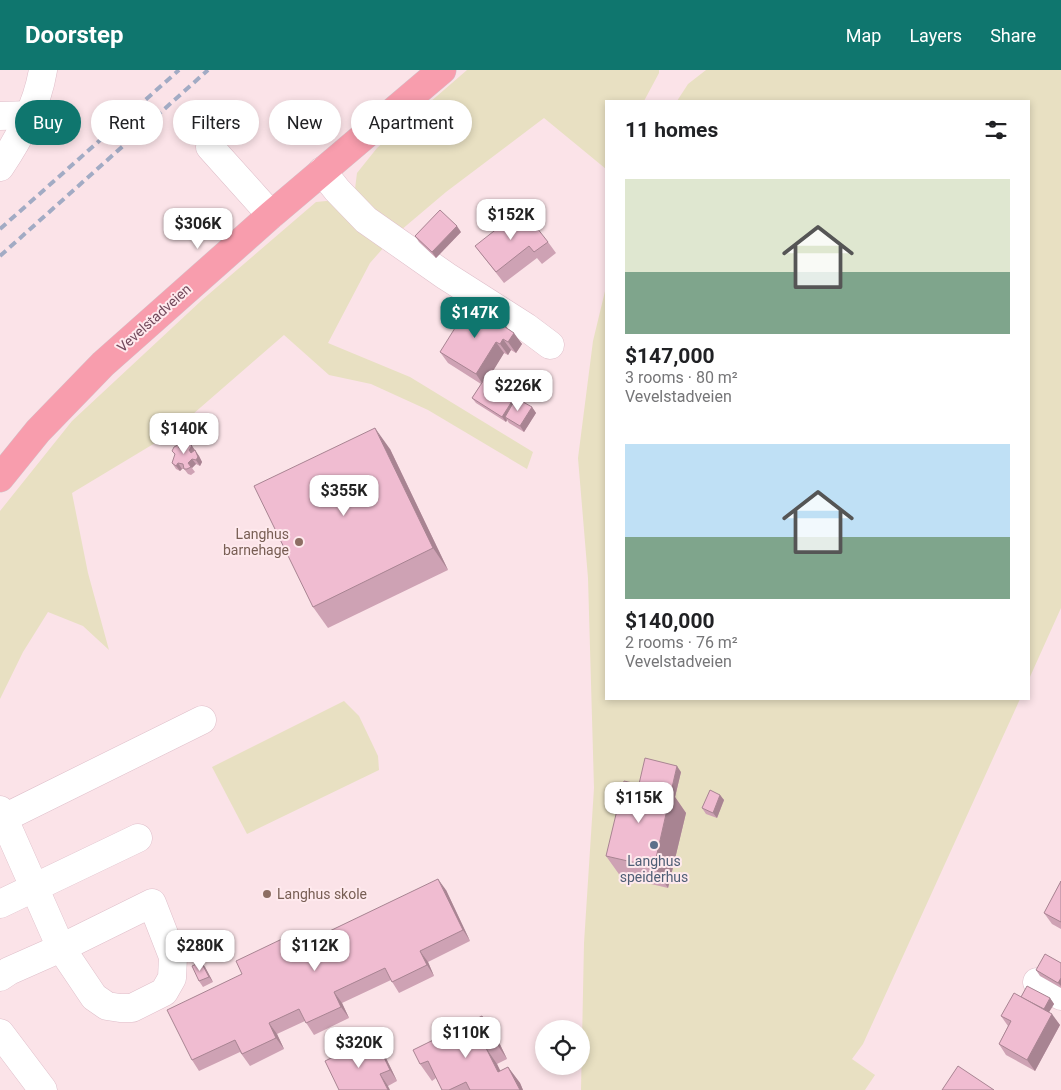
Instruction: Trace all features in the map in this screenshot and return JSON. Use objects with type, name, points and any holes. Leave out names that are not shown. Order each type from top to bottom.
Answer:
[{"type":"main road","name":"Vevelstadveien","points":[[0,478],[38,431],[103,364],[271,215],[442,70]]},
{"type":"street","points":[[36,100],[43,70]]},
{"type":"street","points":[[0,116],[15,116]]},
{"type":"street","points":[[0,167],[15,143]]},
{"type":"street","points":[[210,147],[271,215]]},
{"type":"street","points":[[322,171],[337,190],[366,220],[550,345]]},
{"type":"street","points":[[0,977],[9,971],[61,948],[1,816],[202,720]]},
{"type":"street","points":[[0,904],[138,838]]},
{"type":"street","points":[[1037,982],[1061,996]]},
{"type":"street","points":[[0,1033],[43,1090]]},
{"type":"shaded area","points":[[467,70],[659,70],[645,100],[605,100],[605,168],[544,118],[446,192],[394,236],[355,189],[357,173],[380,145],[472,145],[472,100],[432,100]]},
{"type":"shaded area","points":[[706,70],[1061,70],[1061,608],[1030,677],[1030,100],[678,100],[688,84]]},
{"type":"shaded area","points":[[336,200],[385,246],[370,263],[328,343],[410,377],[533,452],[527,469],[428,410],[371,384],[329,375],[284,335],[170,434],[72,493],[88,573],[109,650],[83,626],[48,612],[23,652],[0,699],[0,511],[72,421],[202,300],[316,202]]},
{"type":"shaded area","points":[[605,291],[605,700],[1020,700],[863,1044],[852,1059],[875,1075],[865,1090],[581,1090],[581,1075],[590,1075],[590,1020],[582,1020],[584,943],[594,788],[588,578],[578,458],[593,341]]},
{"type":"shaded area","points":[[344,701],[359,716],[378,756],[379,770],[247,834],[212,767]]},
{"type":"building","points":[[522,209],[548,242],[534,252],[529,246],[496,272],[475,246]]},
{"type":"building","points":[[440,210],[457,226],[432,252],[415,236]]},
{"type":"building","points":[[470,304],[514,333],[508,342],[503,339],[500,344],[496,342],[476,374],[440,352]]},
{"type":"building","points":[[491,369],[521,387],[502,417],[472,398]]},
{"type":"building","points":[[516,398],[532,407],[520,426],[505,417]]},
{"type":"building","points":[[375,428],[433,548],[313,607],[254,486]]},
{"type":"building","points":[[188,442],[192,446],[189,450],[191,453],[195,450],[198,457],[196,460],[192,459],[188,463],[191,467],[184,469],[183,464],[178,463],[176,466],[172,463],[175,454],[172,451],[178,445],[179,448],[183,448],[182,445]]},
{"type":"building","points":[[645,758],[677,766],[671,792],[639,784]]},
{"type":"building","points":[[624,781],[671,792],[654,867],[606,856]]},
{"type":"building","points":[[710,790],[720,795],[713,813],[702,808]]},
{"type":"building","points":[[438,879],[463,930],[420,951],[427,965],[392,982],[385,968],[334,992],[341,1007],[306,1023],[299,1009],[269,1023],[276,1038],[242,1054],[235,1040],[192,1060],[167,1010],[242,974],[236,961],[282,939],[288,951]]},
{"type":"building","points":[[1061,881],[1061,922],[1044,913]]},
{"type":"building","points":[[1045,954],[1061,963],[1061,978],[1058,983],[1036,970]]},
{"type":"building","points":[[201,962],[209,977],[199,981],[192,966]]},
{"type":"building","points":[[1027,986],[1050,998],[1044,1009],[1021,997]]},
{"type":"building","points":[[1014,993],[1052,1014],[1027,1060],[999,1044],[1011,1021],[1001,1016]]},
{"type":"building","points":[[482,1016],[496,1043],[486,1048],[498,1072],[508,1067],[520,1090],[470,1090],[466,1082],[449,1090],[442,1090],[428,1061],[420,1064],[413,1050]]},
{"type":"building","points":[[364,1042],[366,1048],[377,1043],[390,1070],[380,1074],[388,1090],[339,1090],[325,1061]]},
{"type":"building","points":[[958,1066],[994,1090],[942,1090]]},
{"type":"railway","points":[[0,229],[179,70]]},
{"type":"railway","points":[[0,256],[208,70]]},
{"type":"place","name":"Langhus barnehage","points":[[299,542]]},
{"type":"place","name":"Langhus speiderhus","points":[[654,845]]},
{"type":"place","name":"Langhus skole","points":[[267,894]]}]
